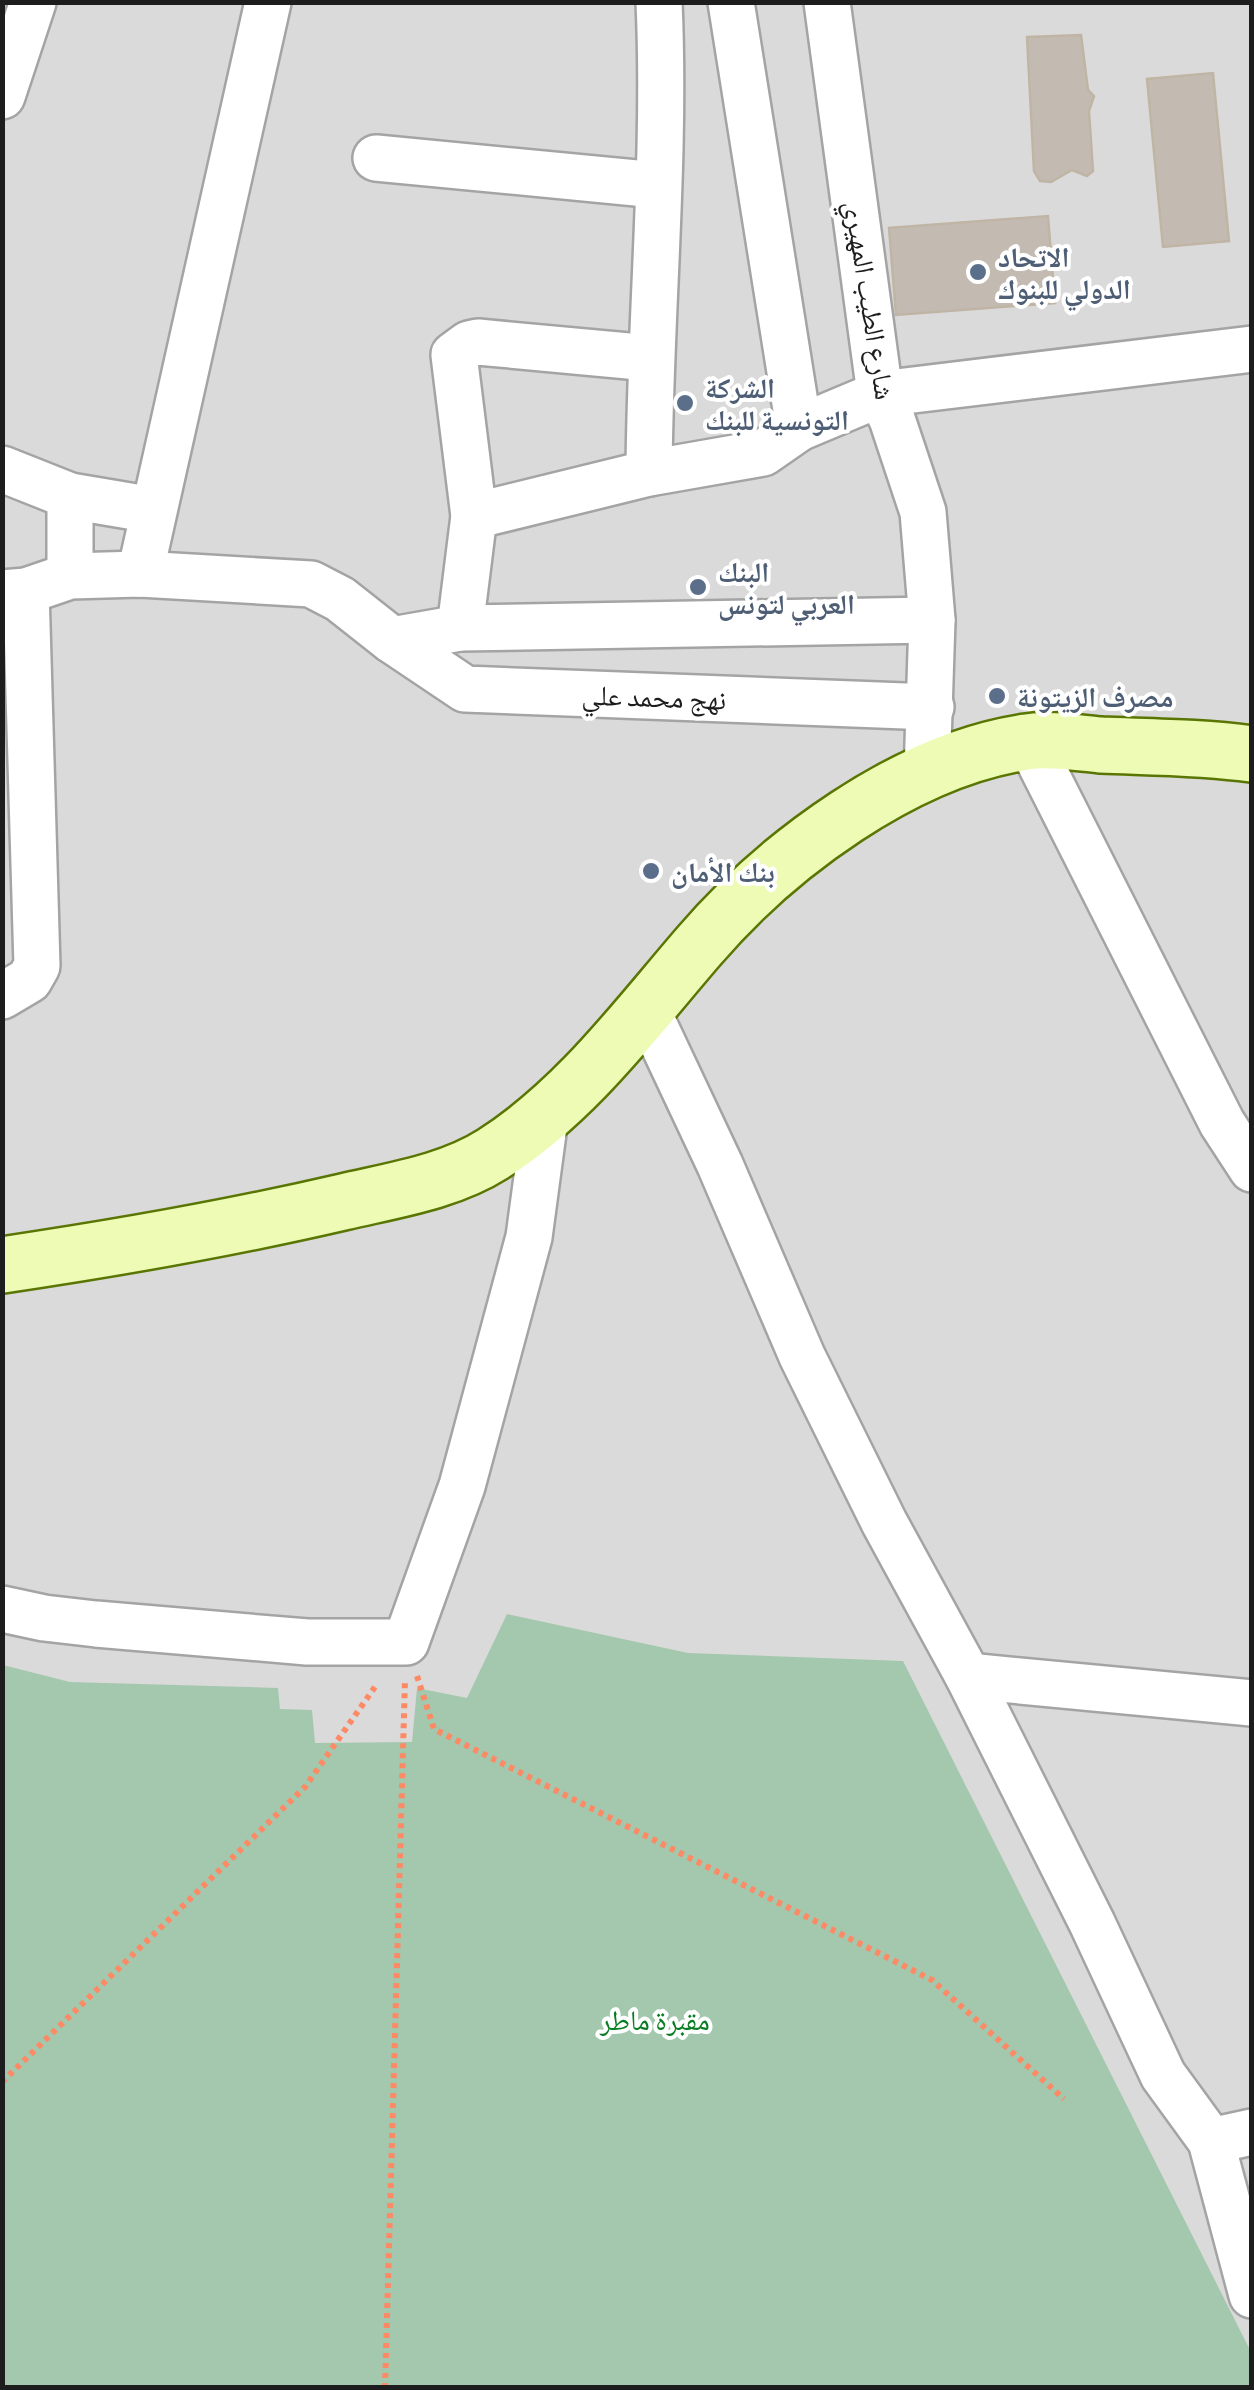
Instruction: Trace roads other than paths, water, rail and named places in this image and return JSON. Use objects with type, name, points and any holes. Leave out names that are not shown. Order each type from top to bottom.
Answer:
[{"type":"main road","points":[[2,1265],[262,1221],[428,1182],[490,1156],[545,1118],[648,1010],[747,893],[804,844],[860,808],[928,774],[982,752],[1029,741],[1252,754]]},
{"type":"street","points":[[2,96],[33,2]]},
{"type":"street","points":[[140,574],[268,2]]},
{"type":"street","points":[[648,473],[656,185],[663,98],[659,2]]},
{"type":"street","points":[[731,2],[799,428]]},
{"type":"street","name":"شارع الطيب المهيري","points":[[828,2],[880,394],[922,512],[932,620],[928,774]]},
{"type":"street","points":[[376,158],[656,185]]},
{"type":"street","points":[[460,628],[474,516],[454,355],[478,342],[650,358]]},
{"type":"street","points":[[474,516],[648,473],[762,452],[799,428],[880,394],[1252,349]]},
{"type":"street","points":[[2,469],[70,496],[153,510]]},
{"type":"street","points":[[70,496],[70,576]]},
{"type":"street","name":"نهج محمد علي","points":[[14,592],[70,576],[140,574],[311,584],[340,599],[392,640],[465,688],[931,707]]},
{"type":"street","points":[[2,996],[29,980],[38,966],[14,592]]},
{"type":"street","points":[[392,640],[460,628],[932,620]]},
{"type":"street","points":[[1029,741],[1237,1125],[1252,1169]]},
{"type":"street","points":[[648,1010],[802,1356],[884,1522],[968,1676],[1163,2074],[1231,2136],[1252,2295]]},
{"type":"street","points":[[2,1609],[61,1620],[307,1642],[406,1642],[462,1486],[524,1256],[545,1118]]},
{"type":"street","points":[[968,1676],[1252,1703]]},
{"type":"place","name":"الاتحاد الدولي للبنوك","points":[[978,272]]},
{"type":"place","name":"الشركة التونسية للبنك","points":[[685,403]]},
{"type":"place","name":"البنك العربي لتونس","points":[[698,587]]},
{"type":"place","name":"مصرف الزيتونة","points":[[997,696]]},
{"type":"place","name":"بنك الأمان","points":[[651,871]]},
{"type":"park label","name":"مقبرة ماطر","points":[[655,2019]]}]
